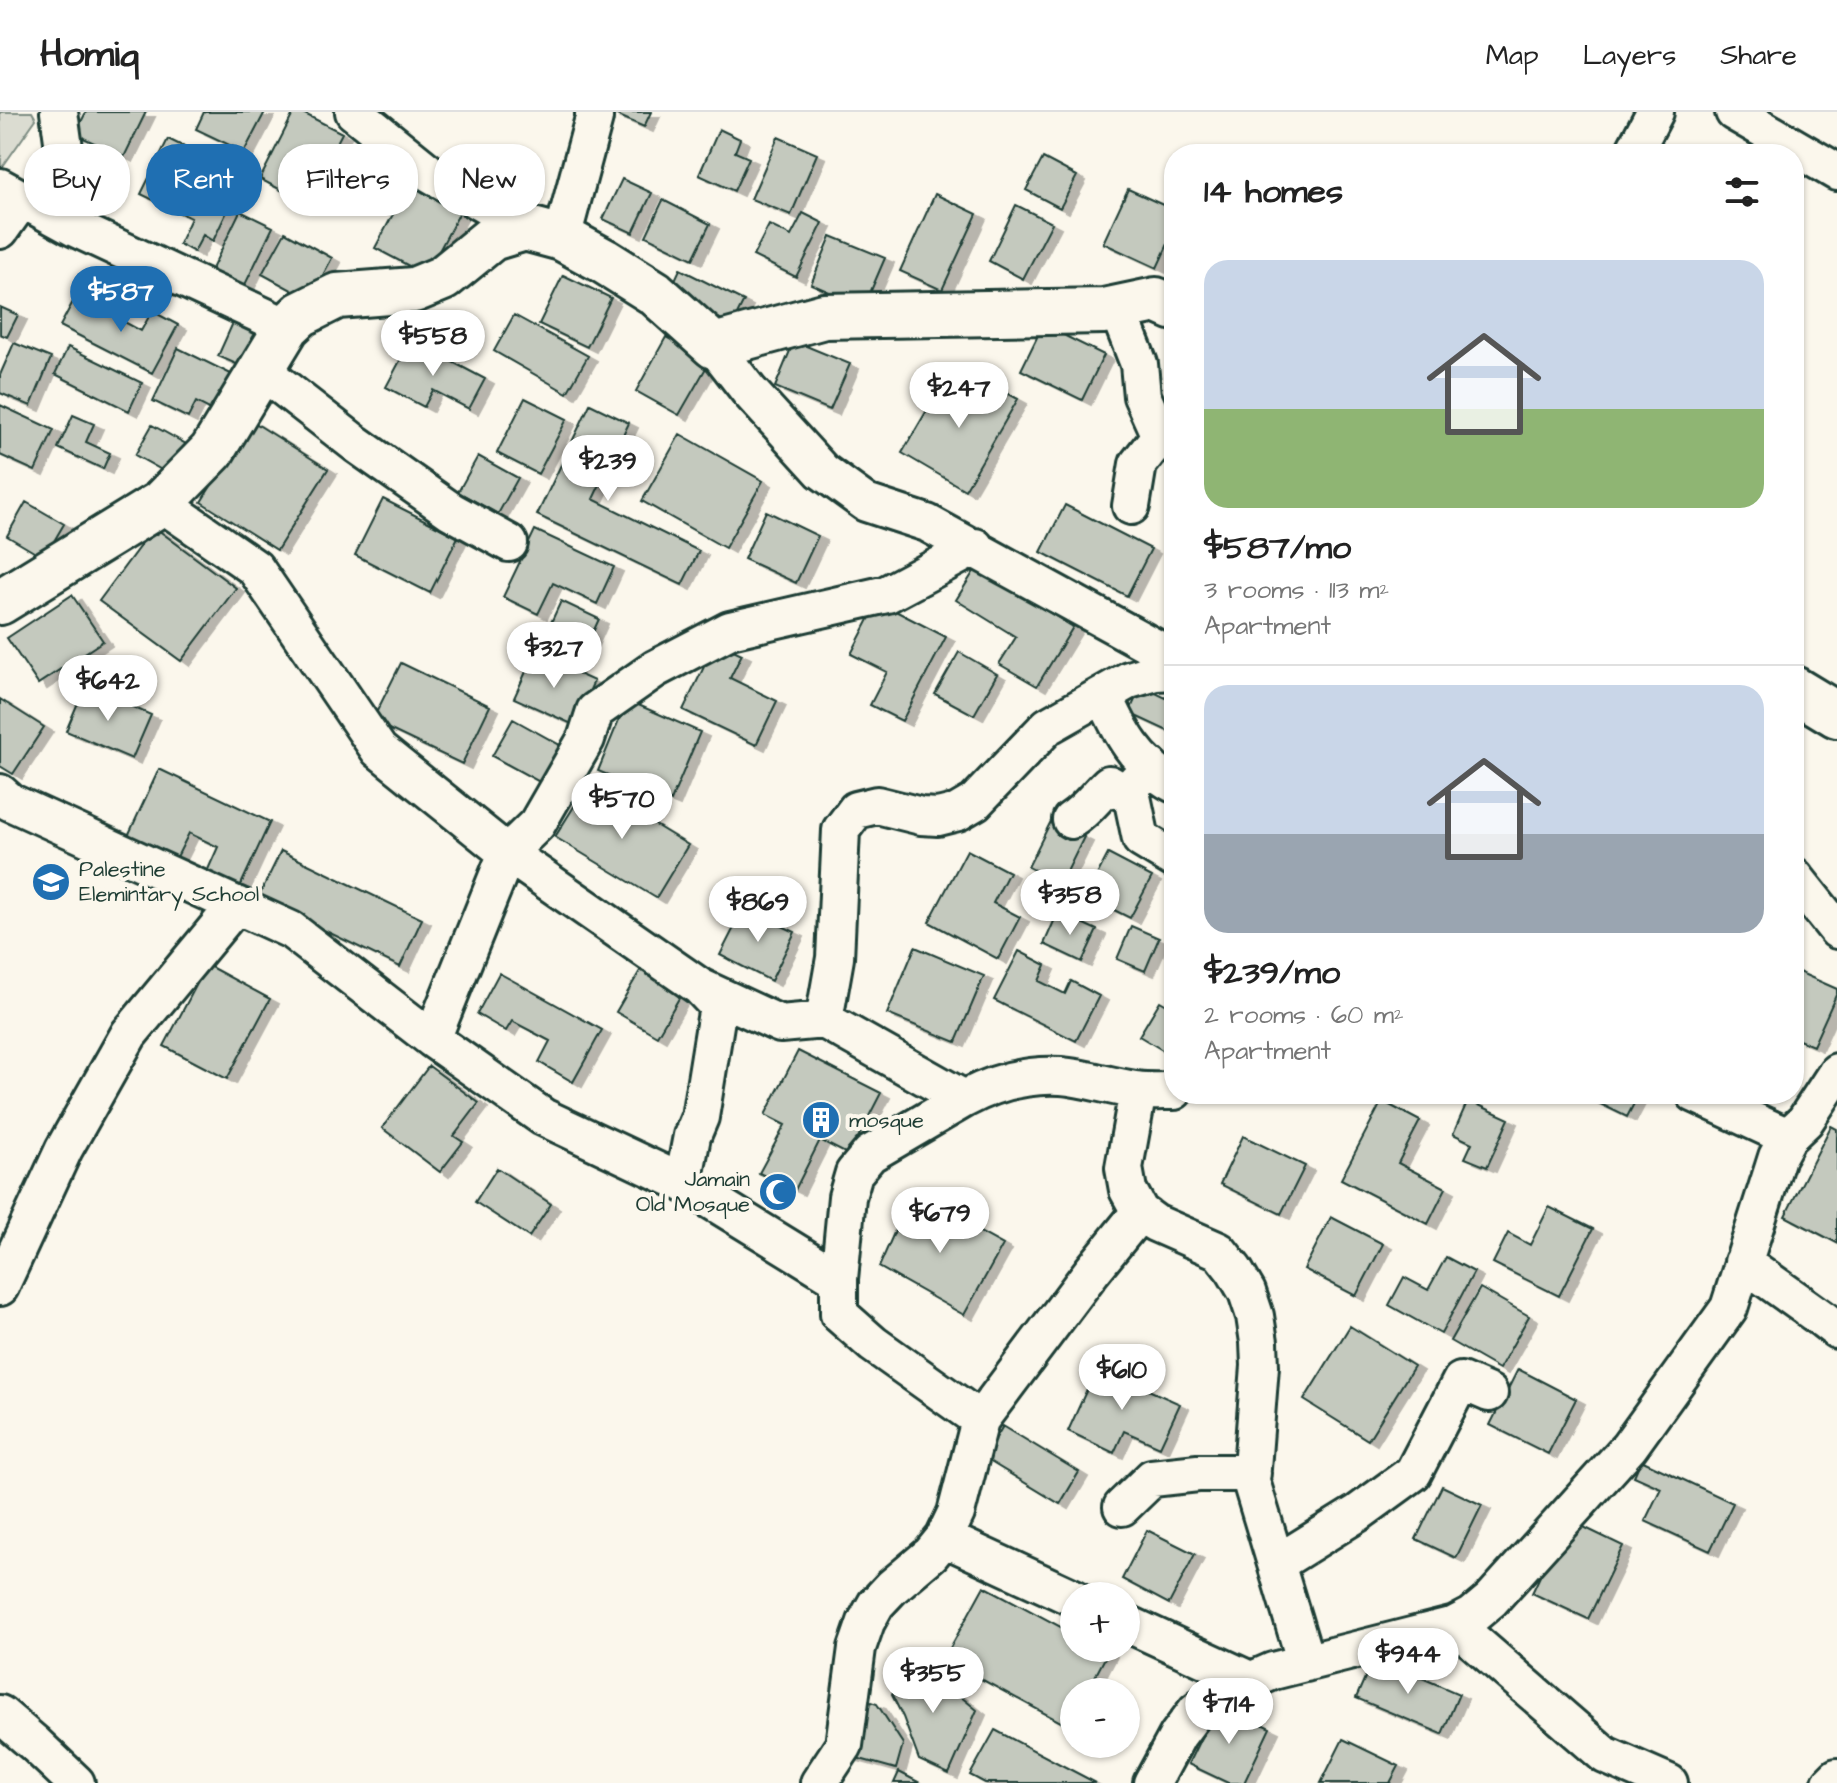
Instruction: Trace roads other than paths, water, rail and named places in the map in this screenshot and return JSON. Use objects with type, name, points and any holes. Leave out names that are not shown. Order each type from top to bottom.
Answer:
[{"type":"street","points":[[59,112],[75,228]]},
{"type":"street","points":[[354,112],[431,174],[604,261],[655,293],[714,346],[749,391],[822,471],[866,503],[927,523],[975,547],[1164,652]]},
{"type":"street","points":[[544,233],[594,112]]},
{"type":"street","points":[[1638,144],[1655,112]]},
{"type":"street","points":[[1734,112],[1789,144]]},
{"type":"street","points":[[1804,153],[1837,172]]},
{"type":"street","points":[[0,230],[11,193],[75,228],[287,327]]},
{"type":"street","points":[[0,602],[161,503],[212,451],[287,327],[301,314],[337,296],[414,290],[443,278],[492,238],[544,233]]},
{"type":"street","points":[[714,346],[824,316],[1104,311],[1156,300],[1164,304]]},
{"type":"street","points":[[1117,308],[1139,364],[1142,396],[1164,435]]},
{"type":"street","points":[[261,370],[356,444],[451,511],[509,543]]},
{"type":"street","points":[[1131,506],[1138,464],[1164,442]]},
{"type":"street","points":[[161,503],[255,568],[379,750],[507,853],[700,987],[780,1024],[824,1020],[964,1099]]},
{"type":"street","points":[[432,1039],[507,853],[537,824],[586,739],[595,711],[655,669],[730,630],[887,594],[975,547]]},
{"type":"street","points":[[824,1020],[835,958],[841,830],[856,810],[877,805],[921,816],[938,817],[958,812],[975,802],[1048,726],[1129,680],[1164,672]]},
{"type":"street","points":[[1104,695],[1118,728],[1151,779],[1141,839],[1164,853]]},
{"type":"street","points":[[1804,695],[1837,715]]},
{"type":"street","points":[[1071,820],[1085,811],[1109,784],[1123,792],[1151,779]]},
{"type":"street","points":[[0,793],[10,802],[291,930],[432,1039],[543,1117],[683,1183],[839,1279]]},
{"type":"street","points":[[1804,889],[1837,930]]},
{"type":"street","points":[[0,1287],[64,1149],[129,1034],[236,905]]},
{"type":"street","points":[[683,1183],[692,1136],[700,1117],[718,1006],[700,987]]},
{"type":"street","points":[[1152,1783],[1178,1735],[1196,1711],[1214,1697],[1273,1671],[1455,1625],[1491,1600],[1629,1447],[1729,1308],[1777,1157],[1788,1137],[1805,1121],[1837,1072]]},
{"type":"street","points":[[980,1420],[873,1344],[839,1314],[847,1197],[854,1173],[870,1154],[979,1091],[1005,1082],[1060,1076],[1138,1091],[1164,1091]]},
{"type":"street","points":[[1138,1091],[1124,1168],[1128,1190],[1140,1212],[1155,1223],[1219,1251],[1247,1292],[1255,1316],[1260,1366],[1251,1481],[1306,1663]]},
{"type":"street","points":[[1717,1104],[1788,1137]]},
{"type":"street","points":[[819,1783],[844,1745],[857,1648],[876,1604],[931,1554],[944,1538],[956,1513],[980,1420],[1140,1212]]},
{"type":"street","points":[[1743,1262],[1837,1330]]},
{"type":"street","points":[[1276,1564],[1358,1513],[1413,1473],[1461,1381],[1489,1393]]},
{"type":"street","points":[[1122,1507],[1152,1478],[1198,1473],[1252,1473]]},
{"type":"street","points":[[944,1538],[1060,1592]]},
{"type":"street","points":[[1455,1625],[1605,1755],[1669,1783]]},
{"type":"street","points":[[1140,1629],[1250,1680]]},
{"type":"street","points":[[0,1714],[76,1783]]},
{"type":"street","points":[[1831,1783],[1837,1777]]},
{"type":"place","name":"Palestine Elemintary School","points":[[51,882]]},
{"type":"place","name":"mosque","points":[[821,1120]]},
{"type":"place","name":"Jamain Old Mosque","points":[[778,1192]]}]
